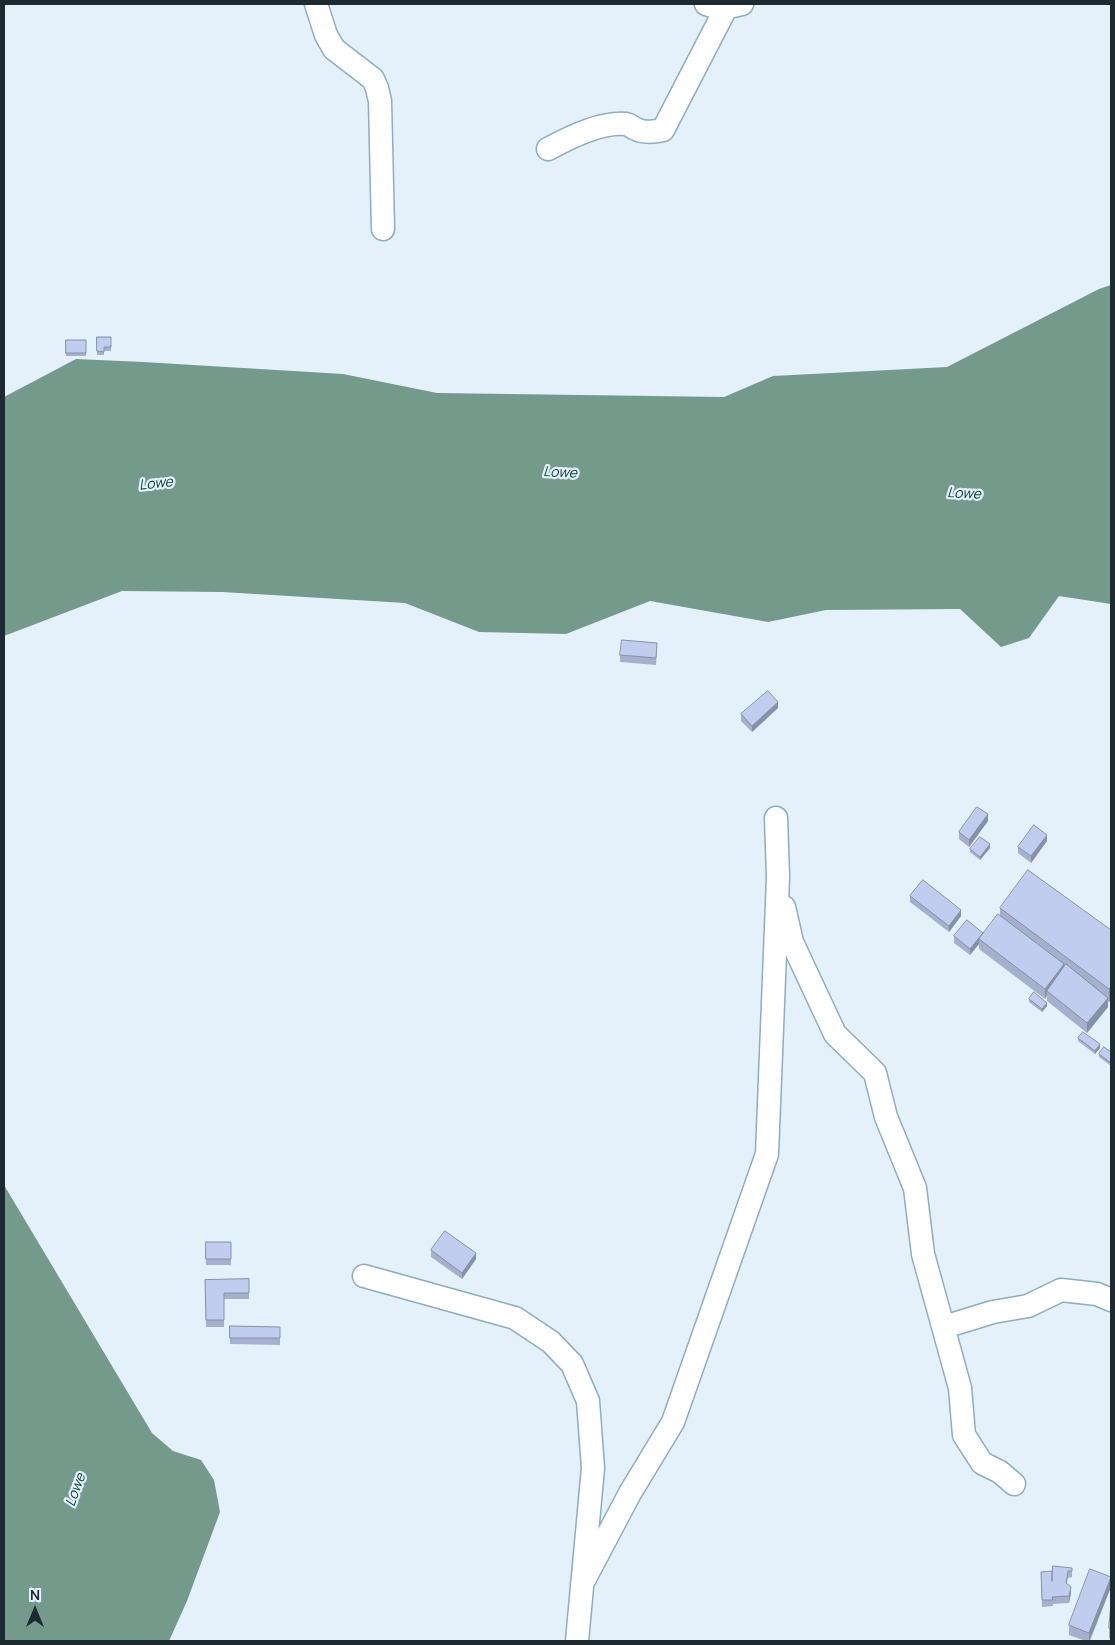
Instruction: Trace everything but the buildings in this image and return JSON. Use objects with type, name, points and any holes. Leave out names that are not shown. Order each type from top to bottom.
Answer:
[{"type":"street","points":[[316,4],[326,35],[334,49],[373,80],[377,88],[380,101],[383,229]]},
{"type":"street","points":[[548,149],[565,139],[613,124],[630,124],[636,130],[642,131],[656,132],[663,130],[724,5]]},
{"type":"street","points":[[582,1584],[630,1493],[673,1422],[767,1154],[778,877],[776,818]]},
{"type":"street","points":[[778,877],[792,942],[835,1034],[875,1073],[886,1118],[915,1188],[923,1254],[960,1388],[964,1436],[982,1463],[1000,1472],[1014,1484]]},
{"type":"street","points":[[364,1276],[515,1318],[551,1342],[572,1364],[588,1401],[593,1468],[577,1641]]},
{"type":"street","points":[[944,1327],[993,1312],[1028,1306],[1061,1290],[1097,1294],[1111,1300]]},
{"type":"water","name":"Lowe","points":[[1111,285],[1111,604],[1059,596],[1029,638],[1001,647],[960,609],[826,610],[768,622],[650,601],[566,634],[479,632],[405,603],[222,592],[122,591],[4,636],[4,397],[76,359],[343,374],[437,393],[724,397],[773,376],[947,367],[1099,289]]},
{"type":"water","name":"Lowe","points":[[4,1185],[152,1433],[173,1451],[201,1460],[214,1480],[220,1512],[187,1601],[169,1641],[4,1641]]}]
